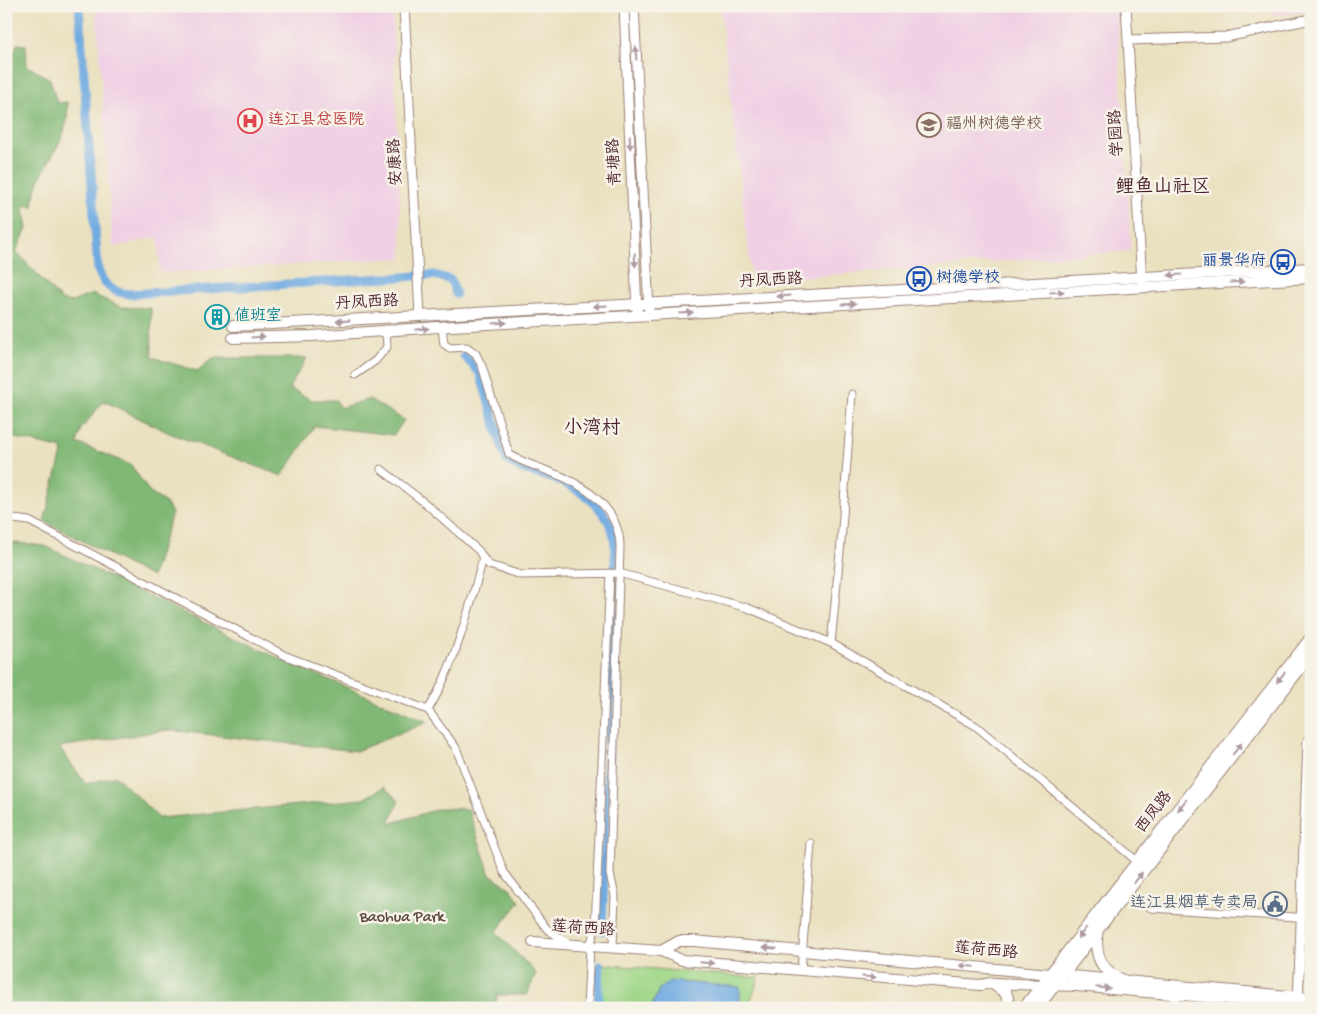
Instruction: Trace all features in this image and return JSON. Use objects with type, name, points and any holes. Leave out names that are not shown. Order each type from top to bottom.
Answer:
[{"type":"main road","name":"丹凤西路","points":[[234,338],[386,332],[638,316],[1142,282],[1311,268]]},
{"type":"main road","name":"丹凤西路","points":[[233,326],[637,304],[1142,282],[1311,278]]},
{"type":"main road","name":"西凤路","points":[[1024,1008],[1311,638]]},
{"type":"main road","name":"西凤路","points":[[1037,1008],[1311,654]]},
{"type":"main road","points":[[1097,931],[1096,950],[1102,965],[1114,977],[1125,981]]},
{"type":"main road","name":"莲荷西路","points":[[660,951],[683,941],[802,951],[1125,981],[1311,1006]]},
{"type":"main road","name":"莲荷西路","points":[[533,942],[660,951],[682,960],[980,985],[992,983],[1054,985],[1298,1003],[1311,998]]},
{"type":"main road","points":[[993,968],[992,983],[1006,993],[1010,1008]]},
{"type":"street","name":"安康路","points":[[404,6],[420,316]]},
{"type":"street","name":"青塘路","points":[[624,6],[638,316]]},
{"type":"street","name":"青塘路","points":[[634,6],[649,315]]},
{"type":"street","name":"学园路","points":[[1126,6],[1142,282]]},
{"type":"street","points":[[1128,40],[1236,36],[1311,19]]},
{"type":"street","points":[[442,327],[444,344],[450,348],[467,347],[480,361],[509,454],[572,481],[593,495],[608,511],[619,536],[610,874],[616,896],[613,947]]},
{"type":"street","points":[[355,375],[375,361],[387,347],[386,332]]},
{"type":"street","points":[[831,643],[852,394]]},
{"type":"street","points":[[381,469],[425,502],[479,551],[489,565],[521,575],[619,573],[748,608],[831,643],[976,726],[1138,862]]},
{"type":"street","points":[[6,518],[29,521],[286,656],[428,710],[456,748],[504,872],[547,929],[570,944]]},
{"type":"street","points":[[428,710],[438,694],[472,598],[483,558]]},
{"type":"street","points":[[587,1008],[590,946],[595,929],[610,573]]},
{"type":"street","points":[[1298,1003],[1306,917],[1308,741]]},
{"type":"street","points":[[801,971],[811,843]]},
{"type":"street","points":[[1138,899],[1151,908],[1306,917]]},
{"type":"street","points":[[1175,994],[1175,1008]]},
{"type":"shaded area","name":"连江县总医院","points":[[96,6],[392,6],[402,258],[160,273],[158,237],[113,247]]},
{"type":"shaded area","name":"福州树德学校","points":[[720,6],[1116,6],[1131,244],[1129,251],[752,281]]},
{"type":"shaded area","points":[[1272,6],[1311,6],[1311,12],[1273,15]]},
{"type":"green space","points":[[17,44],[26,45],[27,66],[50,79],[57,103],[67,102],[67,117],[64,130],[40,180],[35,193],[33,207],[23,205],[27,229],[16,251],[61,300],[72,302],[92,294],[121,307],[151,308],[152,357],[197,371],[213,358],[307,358],[289,388],[312,400],[336,400],[340,408],[369,399],[404,420],[394,435],[315,426],[282,476],[169,433],[104,401],[81,429],[77,443],[131,465],[150,493],[166,503],[172,513],[152,577],[44,521],[63,449],[6,436],[6,56],[13,56]]},
{"type":"green space","name":"Baohua Park","points":[[6,542],[45,546],[274,656],[428,722],[356,751],[168,730],[59,747],[86,784],[116,776],[159,818],[363,799],[384,787],[399,801],[389,824],[441,808],[468,809],[490,874],[511,889],[520,902],[496,932],[536,973],[527,995],[497,995],[496,1008],[6,1008]]},
{"type":"green space","points":[[600,964],[759,978],[748,1008],[598,1008]]},
{"type":"water","points":[[670,981],[740,987],[740,1006],[739,1008],[651,1008],[659,989]]},
{"type":"waterway","points":[[79,6],[98,270],[109,287],[118,292],[129,294],[434,275],[451,280],[456,294]]},
{"type":"waterway","points":[[464,356],[480,373],[506,459],[521,468],[568,485],[587,497],[603,513],[613,532],[615,561],[602,931]]},
{"type":"waterway","points":[[598,1008],[600,965]]},
{"type":"place","name":"连江县总医院","points":[[250,121]]},
{"type":"place","name":"福州树德学校","points":[[929,125]]},
{"type":"place","name":"丽景华府","points":[[1283,262]]},
{"type":"place","name":"树德学校","points":[[919,279]]},
{"type":"place","name":"值班室","points":[[217,317]]},
{"type":"place","name":"连江县烟草专卖局","points":[[1275,904]]},
{"type":"district","name":"鲤鱼山社区","points":[[1163,188]]},
{"type":"district","name":"小湾村","points":[[592,429]]}]
